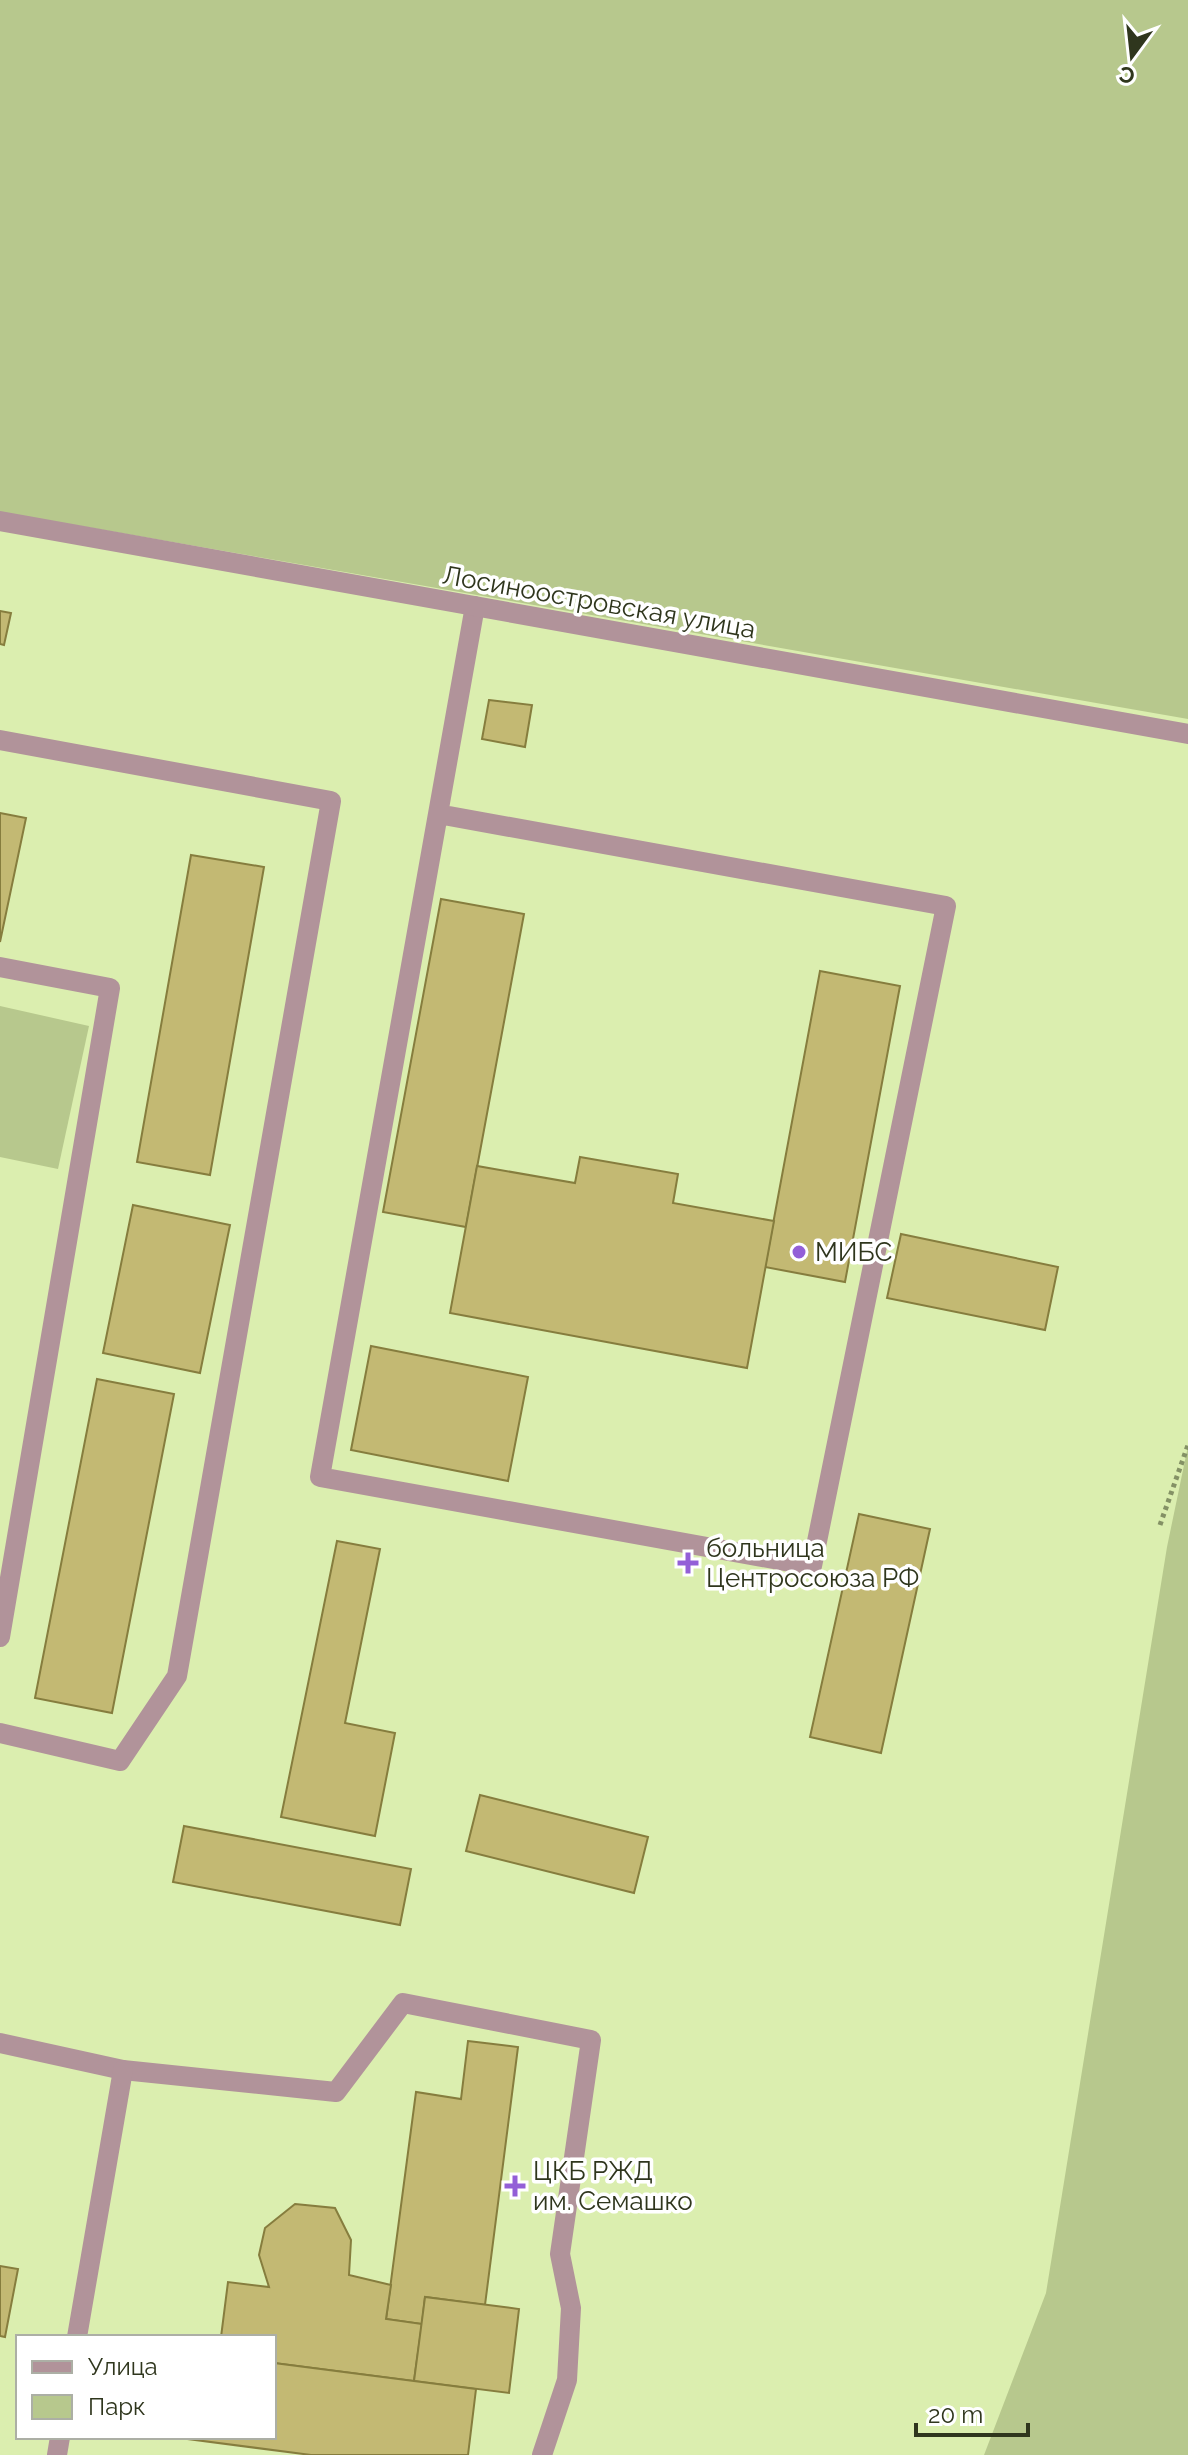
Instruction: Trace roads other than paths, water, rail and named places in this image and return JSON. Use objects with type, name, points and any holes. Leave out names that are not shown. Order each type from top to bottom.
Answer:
[{"type":"street","name":"Лосиноостровская улица","points":[[0,521],[1188,734]]},
{"type":"street","points":[[438,814],[946,906],[812,1566],[320,1477],[475,606]]},
{"type":"street","points":[[0,740],[331,801],[177,1676],[120,1761],[0,1733]]},
{"type":"street","points":[[0,967],[110,988],[0,1637]]},
{"type":"street","points":[[0,2043],[123,2070],[336,2092],[403,2003],[591,2040],[560,2254],[571,2308],[567,2380],[542,2455]]},
{"type":"street","points":[[77,2335],[123,2070]]},
{"type":"place","name":"МИБС","points":[[799,1252]]},
{"type":"place","name":"больница Центросоюза РФ","points":[[688,1563]]},
{"type":"place","name":"ЦКБ РЖД им. Семашко","points":[[515,2186]]}]
